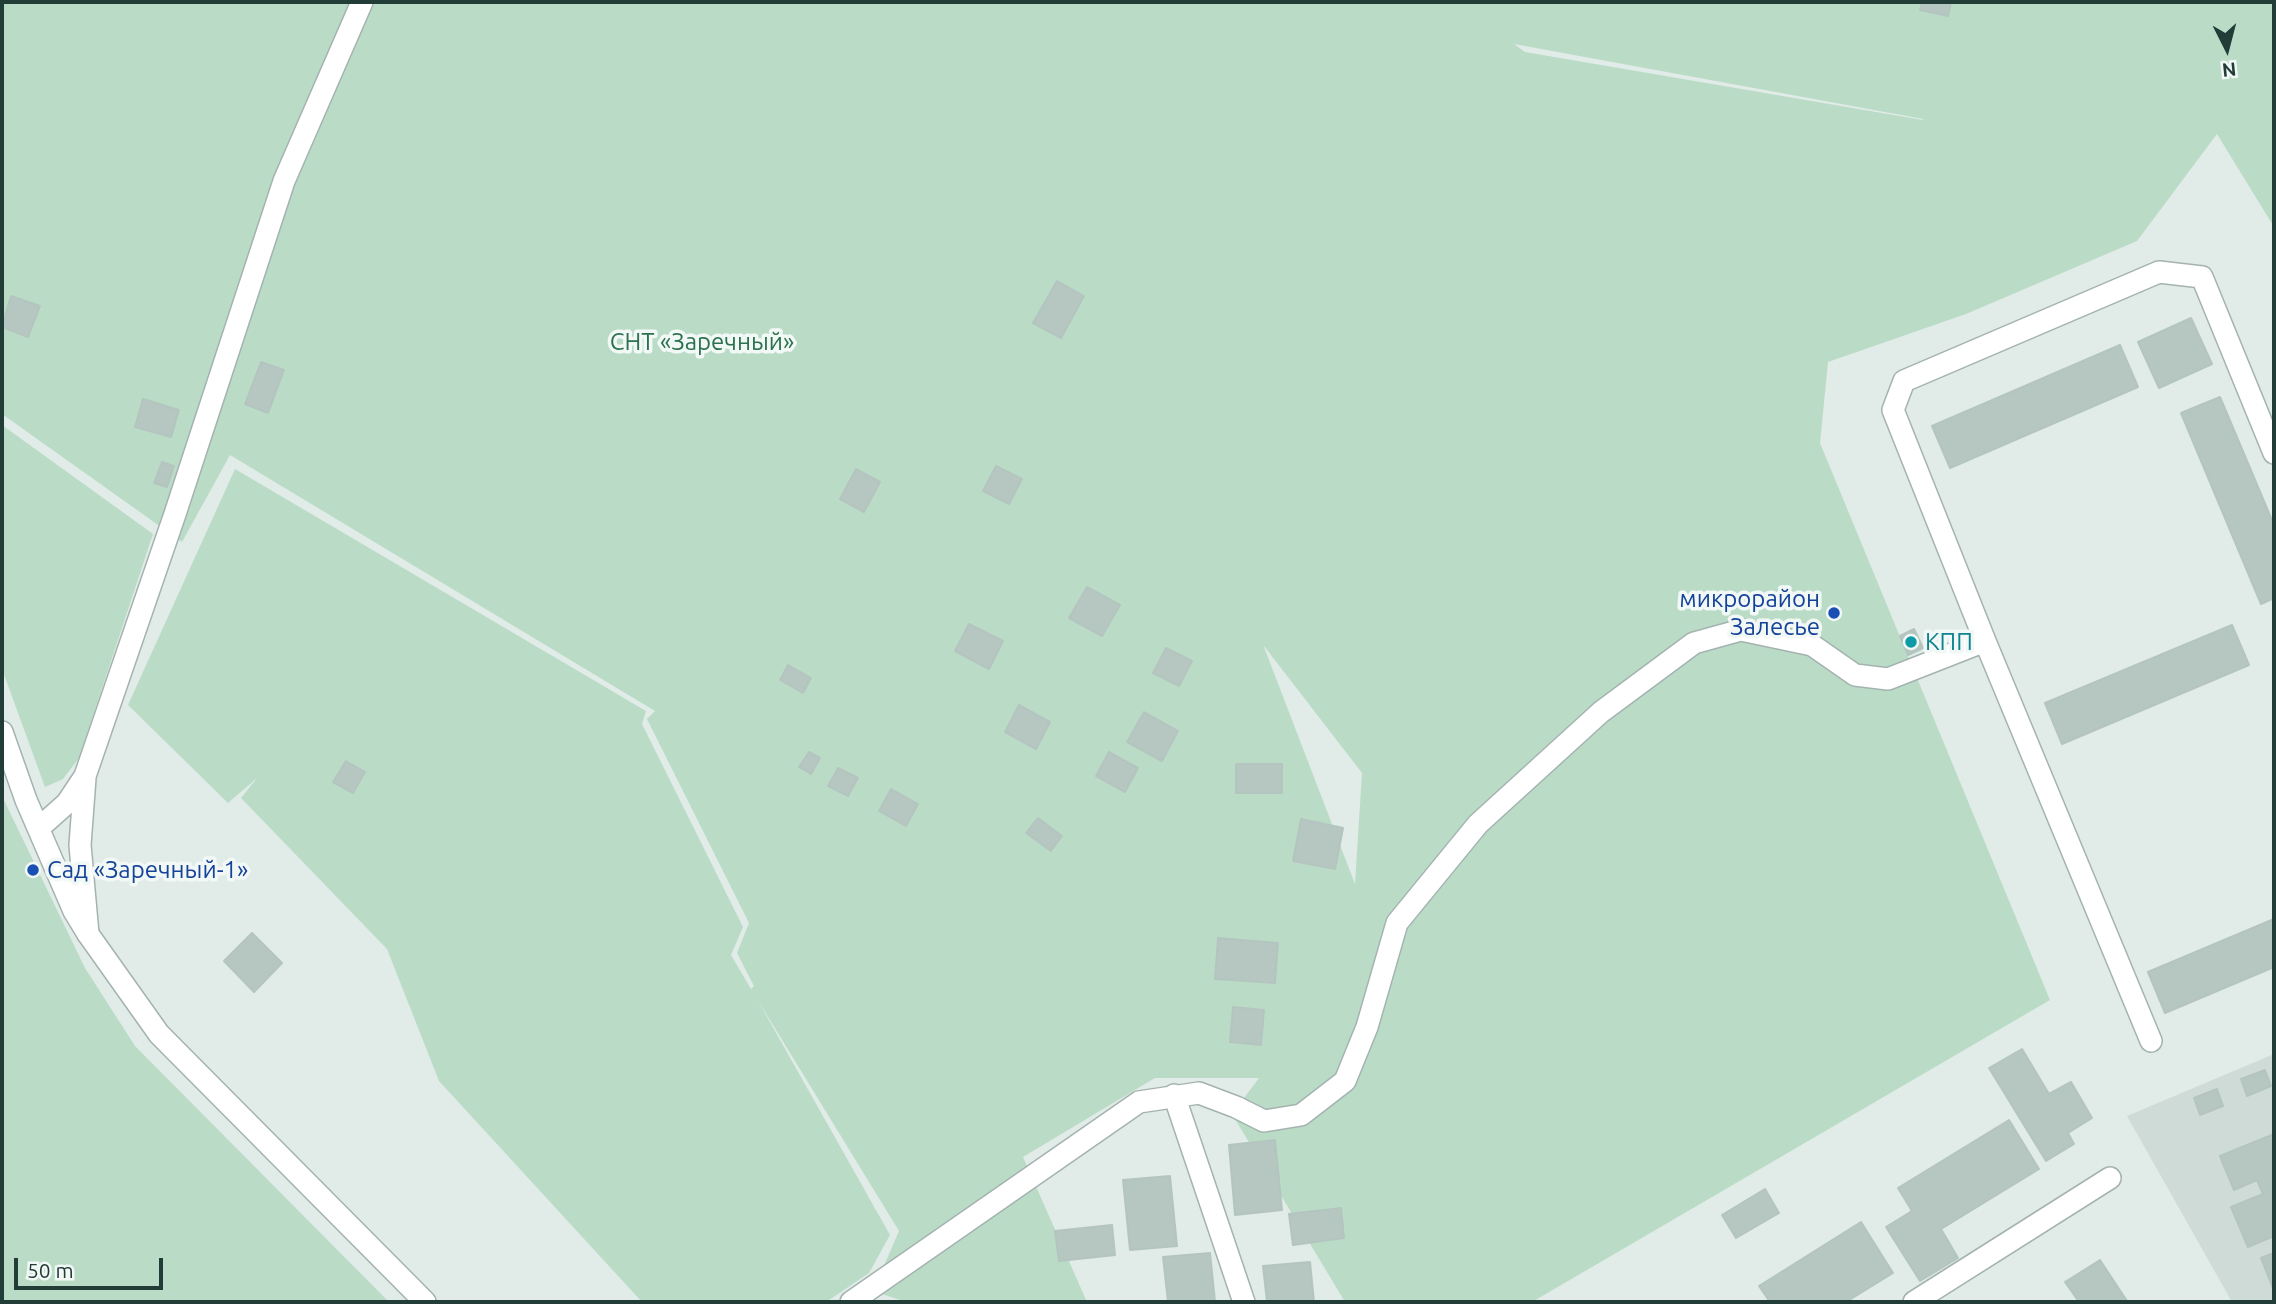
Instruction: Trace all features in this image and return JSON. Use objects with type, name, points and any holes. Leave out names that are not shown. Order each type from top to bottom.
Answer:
[{"type":"street","points":[[38,828],[67,803],[85,776],[175,514],[284,181],[362,2]]},
{"type":"street","points":[[2151,1041],[1985,641],[1893,410],[1904,381],[2159,272],[2202,277],[2274,453]]},
{"type":"street","points":[[852,1302],[1139,1102],[1199,1093],[1265,1121],[1301,1115],[1345,1081],[1367,1027],[1397,923],[1478,824],[1601,712],[1694,643],[1741,630],[1812,645],[1855,675],[1888,679],[1985,641]]},
{"type":"street","points":[[2,732],[38,828],[74,911],[159,1034],[425,1302]]},
{"type":"street","points":[[85,776],[80,845],[88,934]]},
{"type":"street","points":[[1174,1095],[1244,1302]]},
{"type":"street","points":[[1914,1302],[2110,1178]]},
{"type":"shaded area","points":[[2274,1054],[2274,1302],[2232,1302],[2127,1116]]},
{"type":"green space","name":"СНТ «Заречный»","points":[[2,2],[2274,2],[2274,227],[2217,134],[2137,241],[1966,314],[1828,362],[1820,443],[2050,1000],[1532,1302],[1345,1302],[1232,1114],[1259,1078],[1155,1078],[1023,1157],[1087,1302],[906,1302],[873,1291],[899,1231],[757,999],[890,1235],[869,1273],[826,1302],[642,1302],[439,1081],[387,949],[241,798],[257,778],[228,803],[128,705],[235,469],[646,711],[642,724],[743,927],[731,955],[751,989],[754,986],[737,953],[749,923],[647,719],[655,711],[230,455],[182,542],[2,414]],"holes":[[[1514,44],[1923,119],[1923,120],[1525,52]],[[1264,647],[1362,773],[1355,884]]]},
{"type":"green space","points":[[2,425],[153,534],[79,758],[63,779],[45,787],[2,669]]},
{"type":"green space","points":[[2,796],[85,968],[135,1046],[389,1302],[2,1302]]},
{"type":"building","points":[[1922,2],[1951,2],[1948,16],[1920,10]]},
{"type":"building","points":[[1057,281],[1084,296],[1061,338],[1033,323]]},
{"type":"building","points":[[11,296],[40,306],[28,337],[2,327]]},
{"type":"building","points":[[2191,318],[2212,364],[2159,388],[2138,342]]},
{"type":"building","points":[[2120,345],[2138,387],[1950,468],[1932,426]]},
{"type":"building","points":[[261,362],[284,370],[268,413],[245,404]]},
{"type":"building","points":[[2220,397],[2274,525],[2274,598],[2261,604],[2181,413]]},
{"type":"building","points":[[143,399],[179,410],[171,437],[135,427]]},
{"type":"building","points":[[162,462],[174,466],[167,487],[154,483]]},
{"type":"building","points":[[996,466],[1022,479],[1009,504],[983,491]]},
{"type":"building","points":[[856,469],[880,482],[864,512],[840,499]]},
{"type":"building","points":[[1087,587],[1120,605],[1102,636],[1069,618]]},
{"type":"building","points":[[969,624],[1003,641],[989,669],[955,651]]},
{"type":"building","points":[[2232,625],[2249,665],[2062,744],[2045,703]]},
{"type":"building","name":"КПП","points":[[1914,629],[1923,648],[1908,655],[1900,636]]},
{"type":"building","points":[[1166,648],[1192,661],[1179,686],[1153,673]]},
{"type":"building","points":[[788,665],[811,678],[803,693],[780,680]]},
{"type":"building","points":[[1019,705],[1050,722],[1036,749],[1005,732]]},
{"type":"building","points":[[1144,712],[1178,731],[1162,761],[1127,742]]},
{"type":"building","points":[[809,752],[820,758],[811,774],[799,767]]},
{"type":"building","points":[[1109,752],[1138,768],[1125,792],[1096,776]]},
{"type":"building","points":[[346,761],[365,772],[353,793],[333,782]]},
{"type":"building","points":[[1236,764],[1282,764],[1282,793],[1236,793]]},
{"type":"building","points":[[838,768],[858,778],[848,796],[828,786]]},
{"type":"building","points":[[891,789],[918,804],[906,826],[879,811]]},
{"type":"building","points":[[1038,818],[1062,836],[1051,851],[1026,833]]},
{"type":"building","points":[[1301,819],[1343,828],[1335,869],[1293,861]]},
{"type":"building","points":[[2274,919],[2274,967],[2165,1013],[2148,972]]},
{"type":"building","points":[[252,933],[282,963],[254,992],[224,961]]},
{"type":"building","points":[[1218,938],[1278,943],[1275,983],[1215,979]]},
{"type":"building","points":[[1233,1007],[1264,1010],[1261,1045],[1230,1042]]},
{"type":"building","points":[[2022,1049],[2049,1094],[2071,1082],[2092,1118],[2068,1133],[2074,1144],[2046,1161],[1989,1068]]},
{"type":"building","points":[[2265,1070],[2271,1086],[2247,1096],[2241,1079]]},
{"type":"building","points":[[2217,1089],[2223,1106],[2200,1115],[2194,1098]]},
{"type":"building","points":[[2009,1120],[2039,1169],[1941,1229],[1958,1258],[1920,1281],[1886,1227],[1912,1211],[1898,1188]]},
{"type":"building","points":[[2274,1134],[2274,1236],[2248,1247],[2231,1207],[2263,1194],[2257,1180],[2234,1190],[2220,1156]]},
{"type":"building","points":[[1275,1140],[1282,1210],[1235,1215],[1229,1145]]},
{"type":"building","points":[[1170,1176],[1177,1246],[1130,1250],[1123,1180]]},
{"type":"building","points":[[1765,1189],[1779,1213],[1736,1238],[1722,1215]]},
{"type":"building","points":[[1341,1208],[1344,1238],[1293,1245],[1289,1214]]},
{"type":"building","points":[[1861,1222],[1893,1273],[1846,1302],[1770,1302],[1759,1286]]},
{"type":"building","points":[[1112,1225],[1115,1255],[1059,1261],[1055,1231]]},
{"type":"building","points":[[1210,1253],[1215,1302],[1168,1302],[1163,1257]]},
{"type":"building","points":[[2274,1253],[2274,1291],[2261,1258]]},
{"type":"building","points":[[2100,1260],[2127,1301],[2079,1302],[2065,1282]]},
{"type":"building","points":[[1310,1262],[1314,1302],[1267,1302],[1263,1266]]},
{"type":"place","name":"микрорайон Залесье","points":[[1834,613]]},
{"type":"place","name":"КПП","points":[[1911,642]]},
{"type":"place","name":"Сад «Заречный-1»","points":[[33,870]]}]
